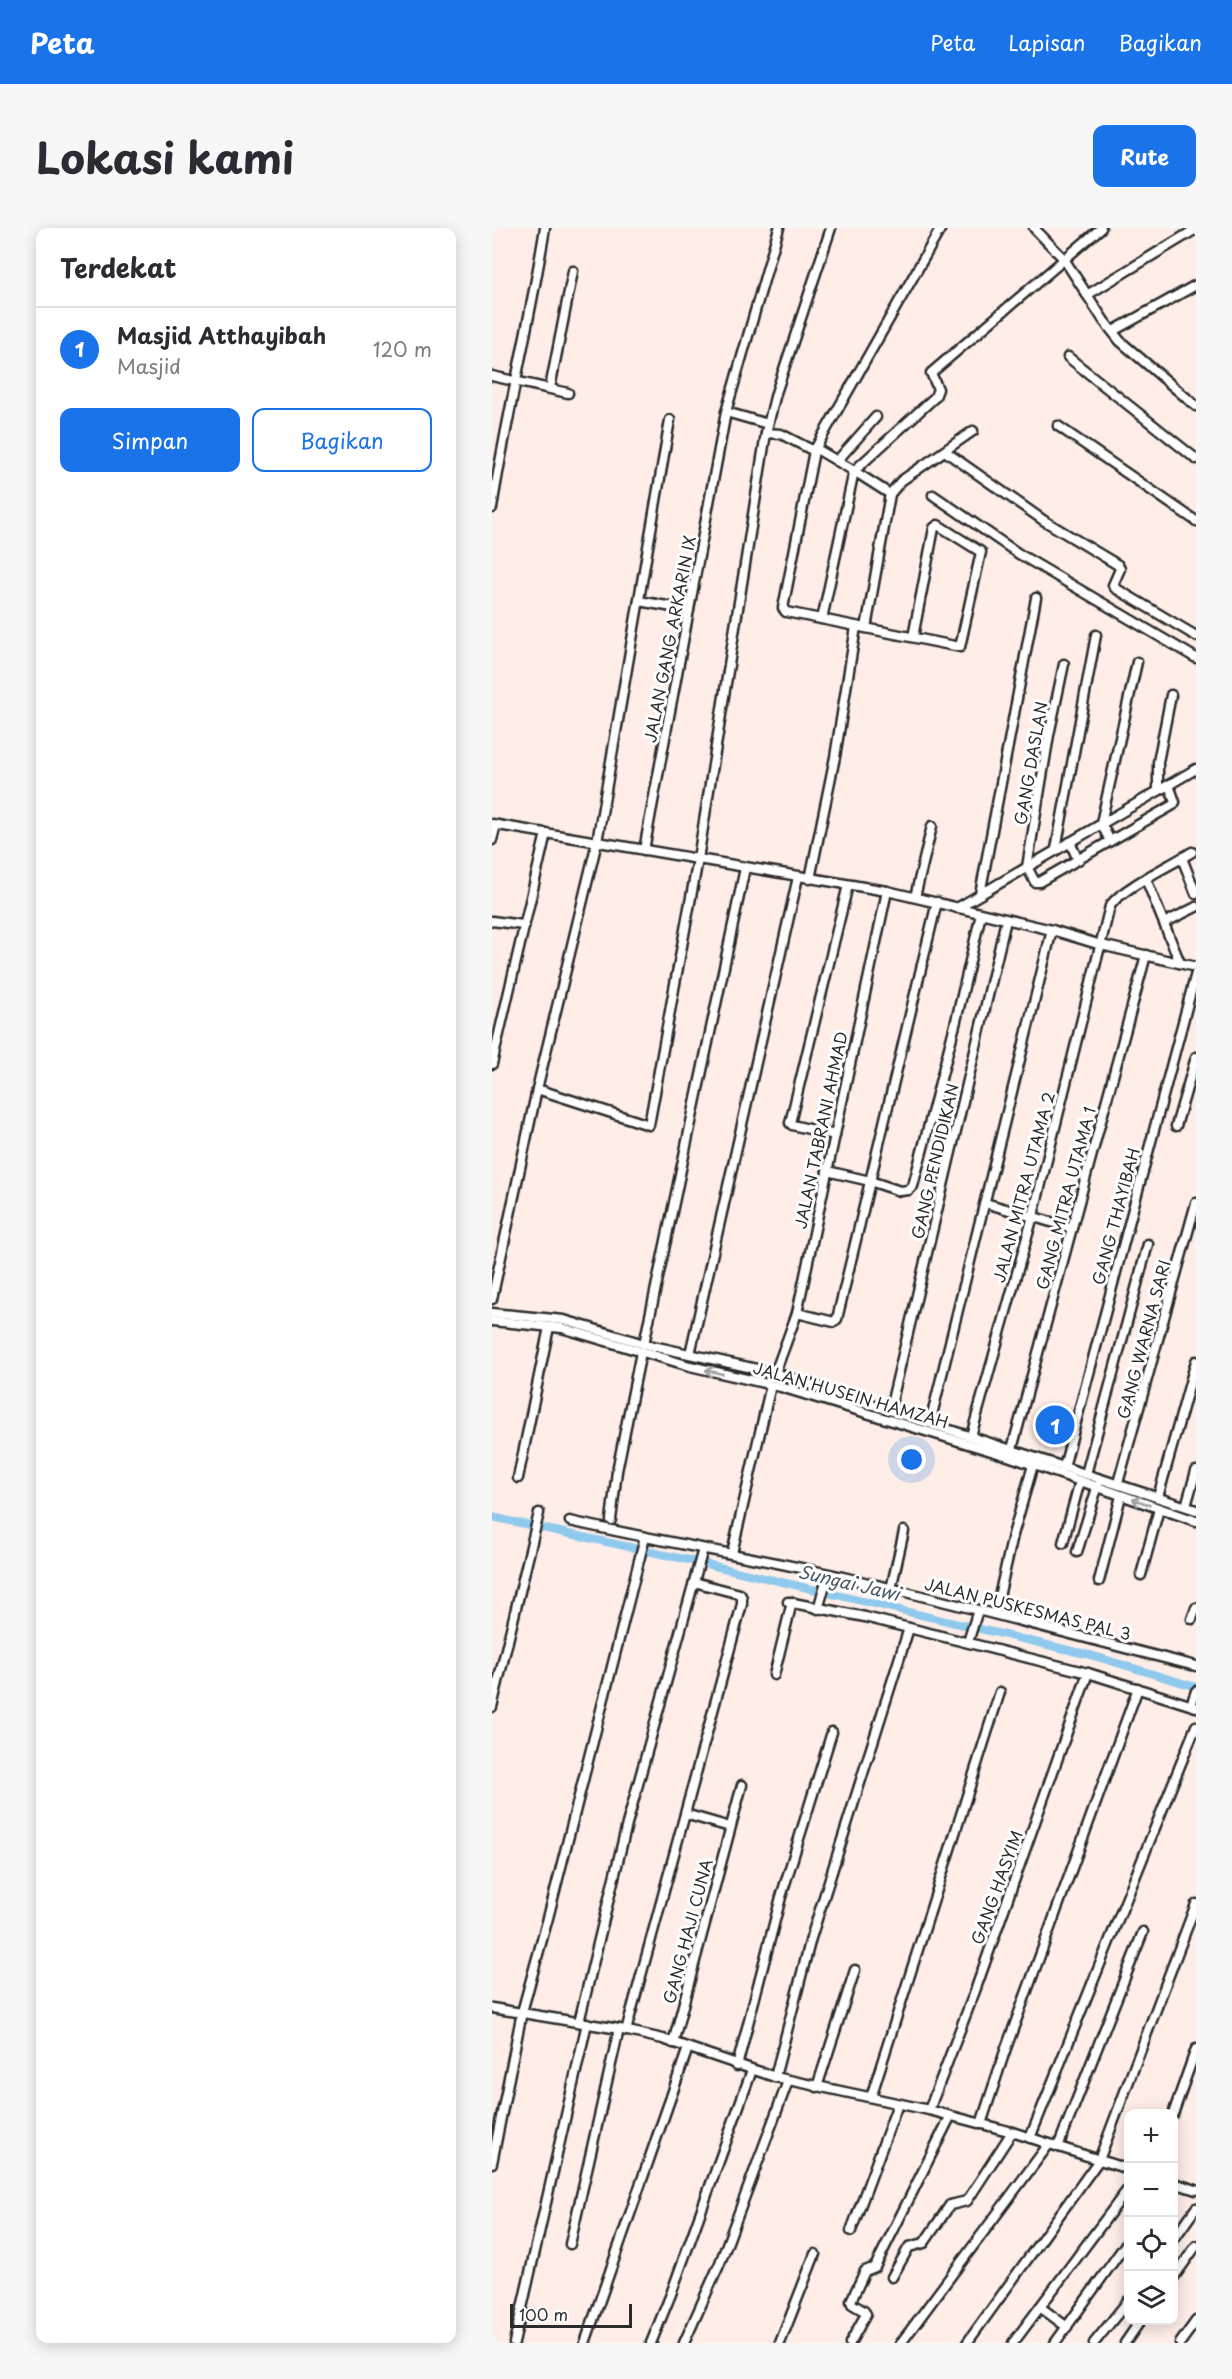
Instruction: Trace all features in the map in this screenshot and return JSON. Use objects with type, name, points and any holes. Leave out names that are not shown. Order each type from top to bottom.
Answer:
[{"type":"street","points":[[492,508],[506,422],[545,228]]},
{"type":"street","name":"JALAN GANG ARKARIN IX","points":[[644,850],[726,412],[779,228]]},
{"type":"street","points":[[537,1089],[649,1125],[698,859],[767,428],[805,302],[831,228]]},
{"type":"street","points":[[913,637],[934,528],[938,525],[981,552],[962,644],[959,647],[786,612],[783,608],[815,450],[940,228]]},
{"type":"street","points":[[1034,228],[1064,259],[1126,347],[1196,406]]},
{"type":"street","points":[[822,619],[854,471],[935,397],[938,389],[931,373],[1101,228]]},
{"type":"street","points":[[1088,295],[1196,229]]},
{"type":"street","points":[[550,388],[573,271]]},
{"type":"street","points":[[1113,331],[1196,285]]},
{"type":"street","points":[[1068,357],[1196,459]]},
{"type":"street","points":[[492,376],[568,393]]},
{"type":"street","points":[[726,412],[815,450],[890,494]]},
{"type":"street","points":[[837,461],[876,417]]},
{"type":"street","points":[[492,1299],[537,1089],[597,842],[670,420]]},
{"type":"street","points":[[1058,426],[1196,521]]},
{"type":"street","points":[[867,628],[890,494],[901,481],[946,452],[973,431]]},
{"type":"street","points":[[946,452],[1042,520],[1118,565],[1120,569],[1114,583],[1115,588],[1196,636]]},
{"type":"street","points":[[933,495],[1019,554],[1196,658]]},
{"type":"street","points":[[980,894],[1036,598]]},
{"type":"street","points":[[639,601],[689,610]]},
{"type":"street","points":[[810,879],[835,757],[856,627]]},
{"type":"street","points":[[1056,849],[1096,635]]},
{"type":"street","points":[[1110,841],[1101,823],[1137,662]]},
{"type":"street","name":"GANG DASLAN","points":[[1027,867],[1049,735],[1064,664]]},
{"type":"street","points":[[1158,791],[1158,762],[1171,695]]},
{"type":"street","points":[[957,908],[1196,770]]},
{"type":"street","points":[[1027,867],[1037,882],[1078,860],[1174,804],[1168,785]]},
{"type":"street","points":[[492,840],[494,825],[887,891],[1196,967]]},
{"type":"street","points":[[915,897],[932,826]]},
{"type":"street","points":[[492,1064],[546,833]]},
{"type":"street","points":[[1070,842],[1078,860]]},
{"type":"street","name":"JALAN MITRA UTAMA 2","points":[[971,1436],[1032,1216],[1110,904],[1146,879],[1192,852]]},
{"type":"street","points":[[1182,858],[1196,894]]},
{"type":"street","points":[[610,1520],[617,1471],[642,1348],[745,868]]},
{"type":"street","points":[[690,1354],[798,877]]},
{"type":"street","points":[[1146,879],[1180,963]]},
{"type":"street","points":[[835,1135],[790,1123],[848,885]]},
{"type":"street","name":"JALAN TABRANI AHMAD","points":[[775,1373],[797,1313],[887,891]]},
{"type":"street","points":[[797,1313],[834,1322],[837,1319],[937,902]]},
{"type":"street","points":[[1164,923],[1196,907]]},
{"type":"street","points":[[827,1171],[903,1191],[909,1190],[916,1180],[981,914]]},
{"type":"street","name":"GANG PENDIDIKAN","points":[[890,1409],[1006,920]]},
{"type":"street","points":[[492,921],[524,925]]},
{"type":"street","points":[[930,1423],[1052,930]]},
{"type":"street","name":"GANG MITRA UTAMA 1","points":[[1012,1449],[1146,955]]},
{"type":"street","name":"GANG THAYIBAH","points":[[1064,1467],[1196,973]]},
{"type":"street","points":[[1176,1126],[1196,1057]]},
{"type":"street","points":[[985,1203],[1072,1228]]},
{"type":"street","name":"GANG WARNA SARI","points":[[1118,1483],[1196,1203]]},
{"type":"street","points":[[1086,1474],[1148,1244]]},
{"type":"street","name":"JALAN HUSEIN HAMZAH","points":[[492,1313],[564,1320],[690,1366],[911,1422],[1196,1521]]},
{"type":"street","name":"JALAN HUSEIN HAMZAH","points":[[492,1321],[549,1326],[642,1348],[690,1354],[775,1373],[890,1409],[911,1422],[930,1423],[1196,1510]]},
{"type":"street","points":[[518,1478],[549,1326]]},
{"type":"street","points":[[1158,1497],[1196,1361]]},
{"type":"street","points":[[732,1553],[771,1385]]},
{"type":"street","points":[[995,1614],[1012,1535],[1033,1465]]},
{"type":"street","points":[[1186,1506],[1196,1471]]},
{"type":"street","points":[[1077,1552],[1100,1478]]},
{"type":"street","points":[[1063,1543],[1080,1481]]},
{"type":"street","points":[[1099,1581],[1121,1496]]},
{"type":"street","points":[[1142,1575],[1159,1509]]},
{"type":"street","points":[[492,1707],[538,1517]]},
{"type":"street","name":"JALAN PUSKESMAS PAL 3","points":[[570,1521],[644,1540],[702,1552],[732,1553],[891,1589],[977,1613],[995,1614],[1196,1666]]},
{"type":"street","points":[[891,1589],[904,1531]]},
{"type":"street","points":[[492,2163],[522,2012],[644,1540]]},
{"type":"street","points":[[514,2343],[627,1824],[702,1552]]},
{"type":"street","points":[[819,1605],[828,1575]]},
{"type":"street","points":[[570,2244],[622,2030],[715,1708],[742,1598],[740,1594],[694,1579]]},
{"type":"street","points":[[774,1675],[790,1602],[819,1605],[909,1628],[969,1639],[1193,1704],[1196,1691]]},
{"type":"street","points":[[1192,1619],[1196,1608]]},
{"type":"street","points":[[969,1639],[977,1613]]},
{"type":"street","points":[[776,2077],[811,1938],[909,1628]]},
{"type":"street","name":"GANG HASYIM","points":[[929,2110],[975,1991],[1088,1673]]},
{"type":"street","points":[[981,2124],[1009,2040],[1137,1688]]},
{"type":"street","points":[[871,2097],[1000,1692]]},
{"type":"street","points":[[1030,2138],[1196,1726]]},
{"type":"street","points":[[737,2066],[781,1897],[832,1732]]},
{"type":"street","name":"GANG HAJI CUNA","points":[[673,2043],[742,1785]]},
{"type":"street","points":[[685,1814],[730,1827]]},
{"type":"street","points":[[967,2343],[1099,2160],[1196,1904]]},
{"type":"street","points":[[1058,2147],[1143,1932]]},
{"type":"street","points":[[817,2087],[855,1970]]},
{"type":"street","points":[[492,2008],[622,2030],[673,2043],[776,2077],[929,2110],[1012,2132],[1124,2168]]},
{"type":"street","points":[[585,2343],[688,2048]]},
{"type":"street","points":[[1175,2109],[1196,2049]]},
{"type":"street","points":[[651,2343],[752,2070]]},
{"type":"street","points":[[684,2343],[720,2263],[789,2080]]},
{"type":"street","points":[[851,2231],[898,2104]]},
{"type":"street","points":[[850,2343],[866,2314],[851,2301],[864,2273],[874,2267],[950,2116]]},
{"type":"street","points":[[892,2277],[909,2247],[924,2243],[950,2205],[967,2201],[1012,2132]]},
{"type":"street","points":[[901,2343],[1049,2144]]},
{"type":"street","points":[[1178,2184],[1196,2190]]},
{"type":"street","points":[[1013,2343],[1124,2194]]},
{"type":"street","points":[[1178,2232],[1196,2208]]},
{"type":"street","points":[[1177,2271],[1196,2246]]},
{"type":"street","points":[[1055,2343],[1124,2247]]},
{"type":"street","points":[[780,2343],[815,2254]]},
{"type":"street","points":[[1094,2343],[1124,2306]]},
{"type":"street","points":[[1040,2307],[1067,2327]]},
{"type":"street","points":[[1180,2343],[1196,2321]]},
{"type":"street","points":[[1125,2343],[1138,2325]]},
{"type":"waterway","name":"Sungai Jawi","points":[[492,1517],[702,1563],[1094,1656],[1196,1687]]},
{"type":"place","name":"Masjid Atthayibah","points":[[1055,1425]]}]
